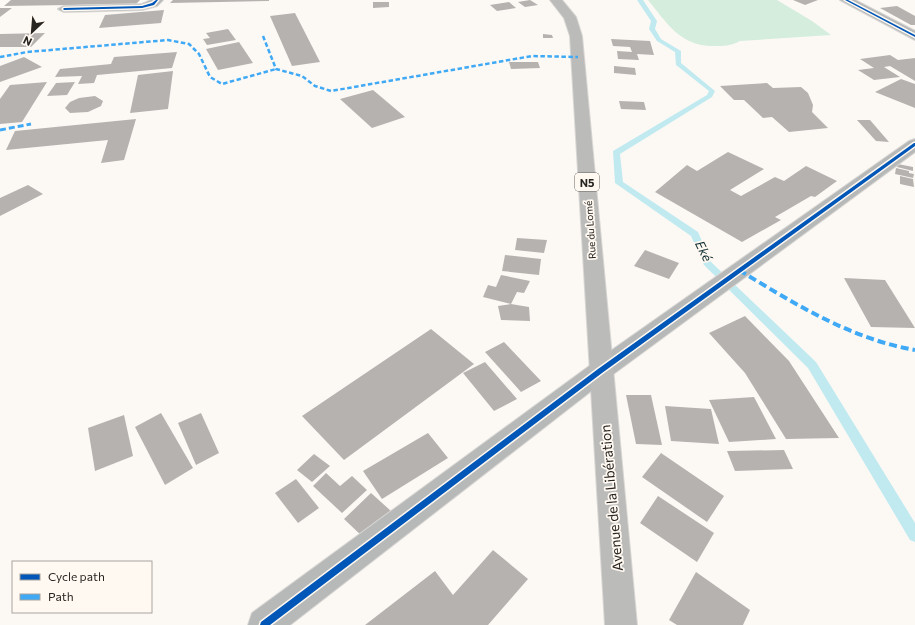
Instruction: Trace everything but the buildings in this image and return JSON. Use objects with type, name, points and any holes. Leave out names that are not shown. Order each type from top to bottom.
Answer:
[{"type":"main road","name":"Rue du Lomé","points":[[556,0],[570,17],[576,36],[600,371]]},
{"type":"main road","name":"Avenue de la Libération","points":[[600,371],[621,625]]},
{"type":"street","points":[[64,9],[142,7],[154,4],[157,0]]},
{"type":"street","points":[[846,0],[915,36]]},
{"type":"street","points":[[264,625],[600,371],[915,144]]},
{"type":"green space","points":[[648,0],[777,0],[812,21],[831,35],[740,41],[724,46],[702,45],[683,38],[675,32]]},
{"type":"waterway","name":"Eké","points":[[640,0],[654,21],[652,29],[659,40],[678,51],[678,64],[712,91],[710,96],[616,153],[619,183],[695,234],[707,263],[812,365],[915,535]]},
{"type":"marked path","points":[[263,36],[276,69],[302,76],[315,86],[331,91],[532,56],[578,57]]},
{"type":"marked path","points":[[0,57],[27,52],[168,40],[189,44],[199,54],[210,77],[222,84],[276,69]]},
{"type":"marked path","points":[[0,130],[31,124]]},
{"type":"marked path","points":[[739,270],[791,301],[845,328],[886,344],[915,350]]},
{"type":"cycle path","points":[[64,9],[142,7],[153,4],[157,0]]},
{"type":"cycle path","points":[[846,0],[915,36]]},
{"type":"cycle path","points":[[264,625],[600,371],[915,144]]}]
